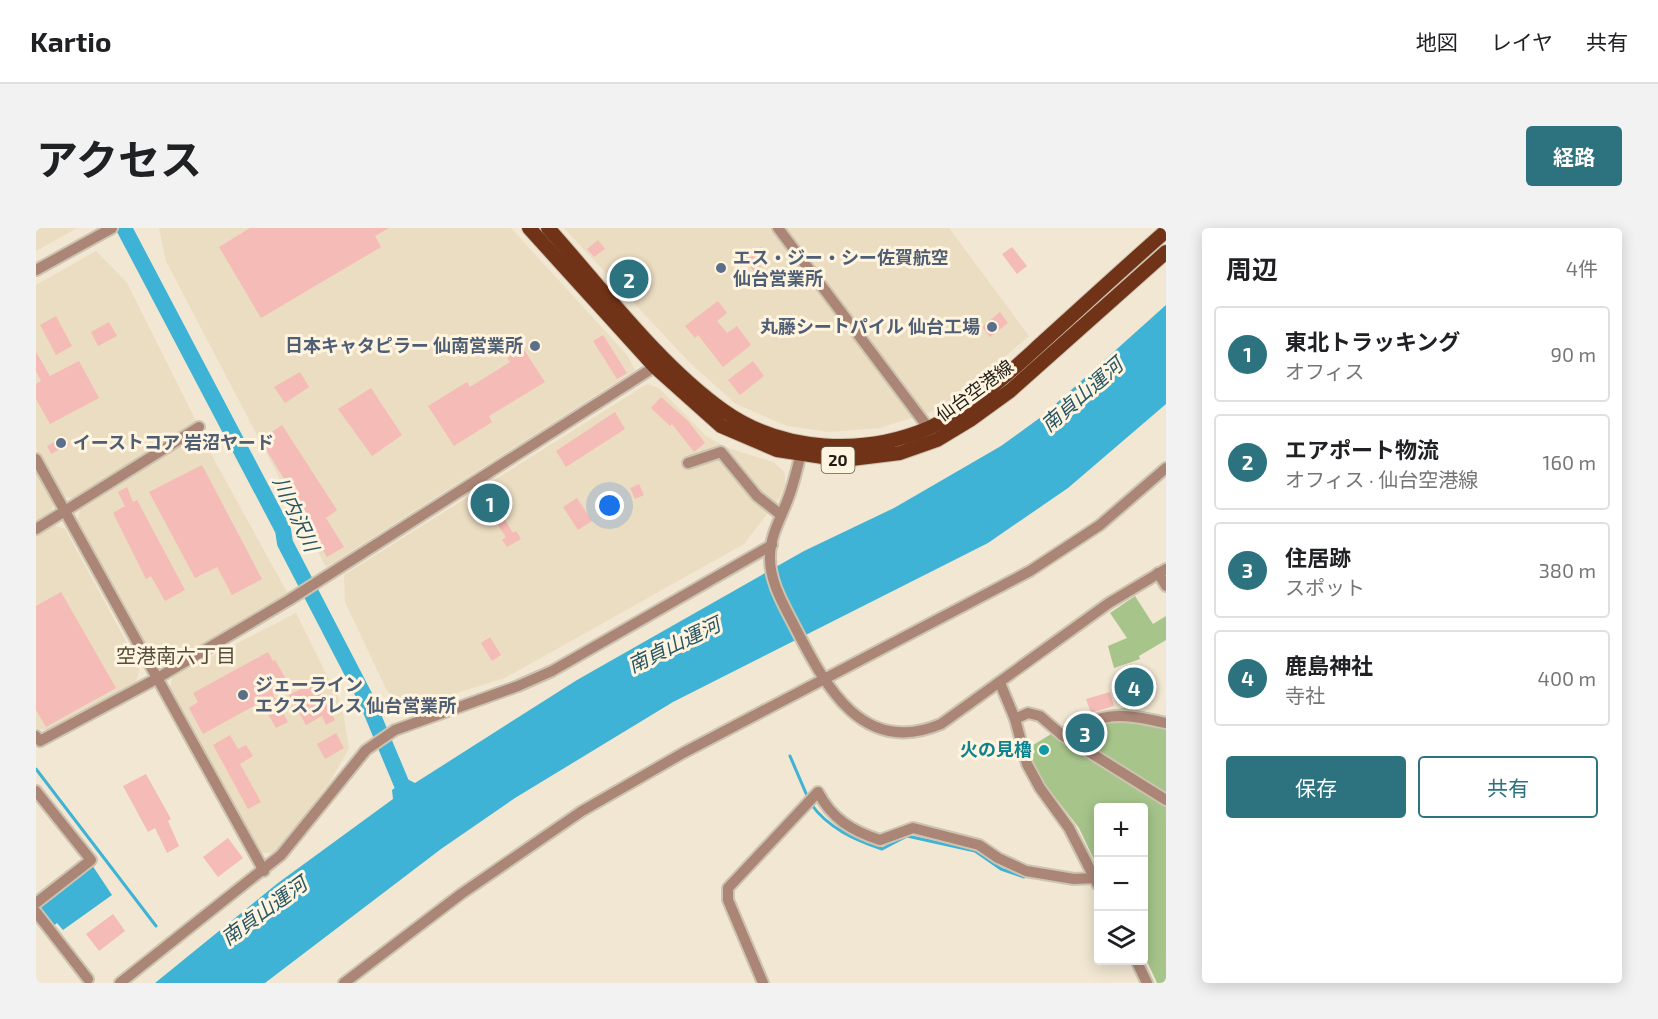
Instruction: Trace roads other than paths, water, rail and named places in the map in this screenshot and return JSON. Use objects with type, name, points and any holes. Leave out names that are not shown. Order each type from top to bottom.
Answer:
[{"type":"main road","name":"仙台空港線","points":[[528,228],[660,363],[725,412],[802,450],[843,460],[900,453],[937,440],[1010,391],[1166,252]]},
{"type":"main road","name":"仙台空港線","points":[[548,228],[660,363]]},
{"type":"main road","name":"仙台空港線","points":[[802,450],[892,440],[929,428],[966,406],[1007,375],[1166,231]]},
{"type":"street","points":[[778,228],[937,440]]},
{"type":"street","points":[[36,270],[110,229]]},
{"type":"street","points":[[36,736],[40,741],[156,679],[303,591],[660,363]]},
{"type":"street","points":[[36,529],[199,427]]},
{"type":"street","points":[[802,450],[771,551],[773,578],[824,680],[840,702],[864,722],[902,732],[941,724],[1109,603],[1162,571],[1166,586]]},
{"type":"street","points":[[688,463],[721,452],[756,496],[781,515]]},
{"type":"street","points":[[36,459],[264,871]]},
{"type":"street","points":[[344,983],[461,894],[582,811],[683,753],[1030,571],[1100,525],[1166,468]]},
{"type":"street","points":[[120,983],[264,871],[301,834],[366,750],[395,730],[518,686],[552,671],[771,551]]},
{"type":"street","points":[[1000,683],[1014,719],[1027,764],[1040,788],[1069,828],[1094,875]]},
{"type":"street","points":[[1014,719],[1028,713],[1035,714],[1062,735],[1166,800]]},
{"type":"street","points":[[1062,735],[1102,716],[1113,715],[1166,723]]},
{"type":"street","points":[[36,791],[91,860],[36,903]]},
{"type":"street","points":[[763,983],[728,900],[728,888],[818,792],[837,819],[852,830],[880,840],[914,828],[979,845],[998,858],[1026,871],[1094,881]]},
{"type":"street","points":[[36,912],[88,979]]},
{"type":"street","points":[[1138,965],[1146,983]]},
{"type":"water","name":"南貞山運河","points":[[1166,305],[1166,404],[1068,488],[988,543],[673,702],[515,798],[441,849],[265,983],[155,983],[278,883],[393,799],[392,790],[407,779],[415,783],[577,680],[804,551],[894,508],[1001,446],[1041,417]]},
{"type":"water","points":[[92,865],[112,895],[63,930],[57,923],[52,927],[39,910],[41,904]]},
{"type":"waterway","name":"川内沢川","points":[[124,228],[283,530],[285,543],[366,699],[410,804]]},
{"type":"waterway","points":[[790,756],[808,798]]},
{"type":"waterway","points":[[36,769],[156,926]]},
{"type":"waterway","points":[[811,804],[825,820],[843,832],[882,849],[907,836],[975,851],[1001,869],[1024,877]]},
{"type":"place","name":"エス・ジー・シー佐賀航空 仙台営業所","points":[[721,268]]},
{"type":"place","name":"エアポート物流","points":[[629,279]]},
{"type":"place","name":"丸藤シートパイル 仙台工場","points":[[992,327]]},
{"type":"place","name":"日本キャタピラー 仙南営業所","points":[[535,346]]},
{"type":"place","name":"イーストコア 岩沼ヤード","points":[[61,443]]},
{"type":"place","name":"東北トラッキング","points":[[490,503]]},
{"type":"place","name":"鹿島神社","points":[[1134,687]]},
{"type":"place","name":"ジェーライン エクスプレス 仙台営業所","points":[[243,695]]},
{"type":"place","name":"住居跡","points":[[1085,733]]},
{"type":"place","name":"火の見櫓","points":[[1044,750]]},
{"type":"district","name":"空港南六丁目","points":[[176,656]]}]
